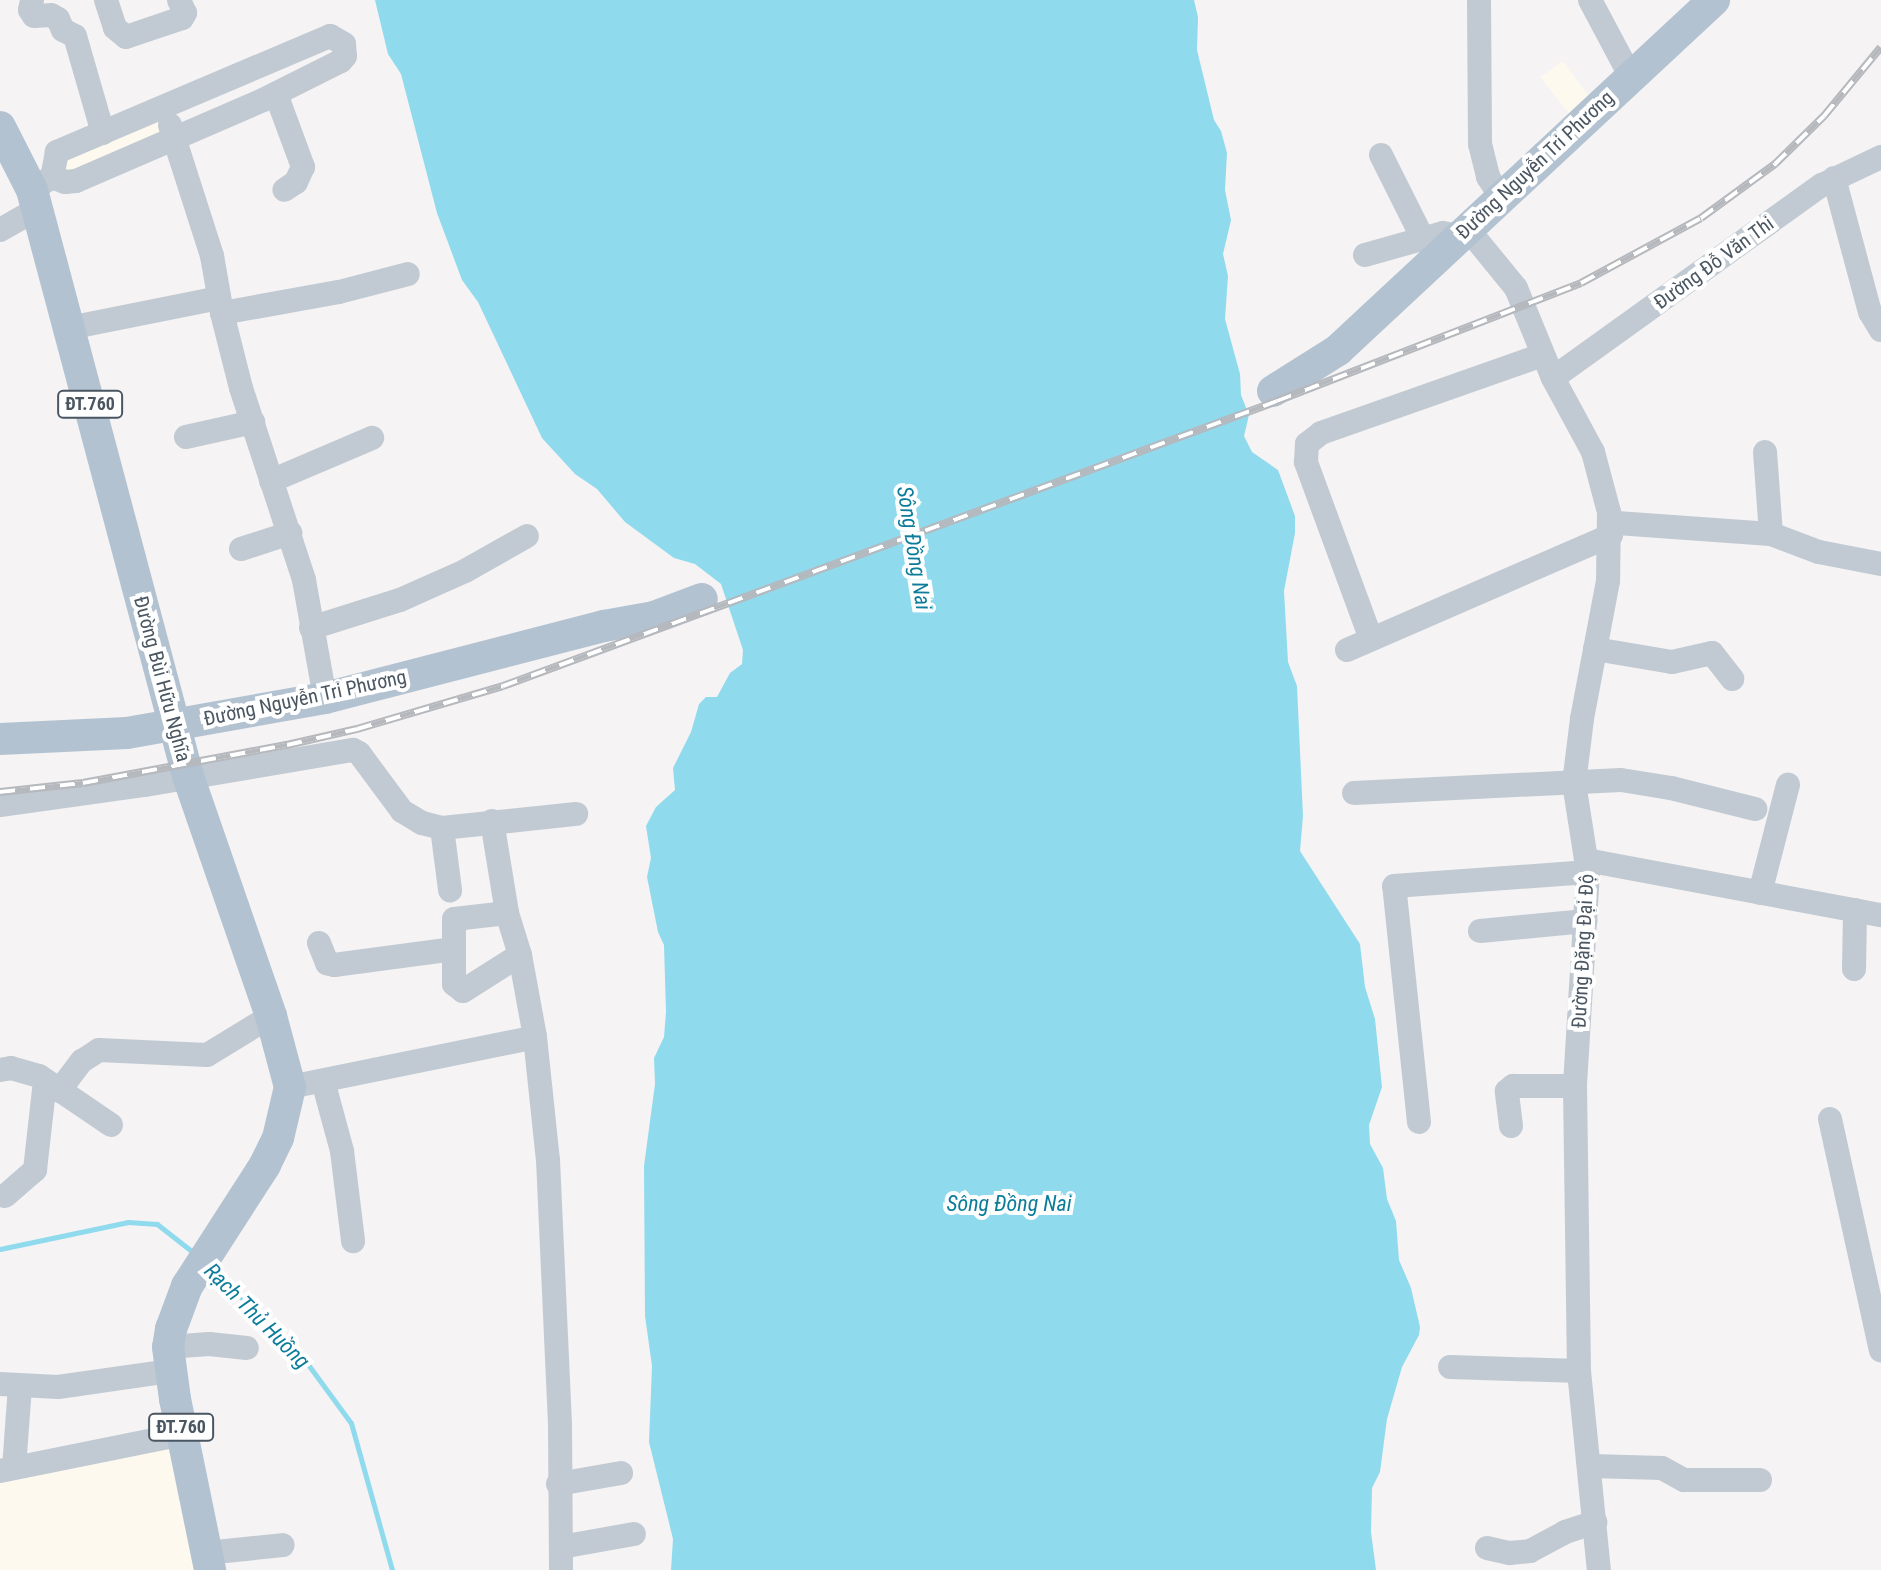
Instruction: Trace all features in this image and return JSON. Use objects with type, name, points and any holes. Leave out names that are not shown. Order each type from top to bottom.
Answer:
[{"type":"main road","name":"Đường Nguyễn Tri Phương","points":[[1272,386],[1312,369],[1356,331],[1714,0]]},
{"type":"main road","name":"Đường Bùi Hữu Nghĩa","points":[[0,127],[40,192],[69,328],[188,776],[271,1016],[290,1087],[278,1138],[230,1221],[187,1286],[170,1359]]},
{"type":"main road","name":"Đường Nguyễn Tri Phương","points":[[0,739],[127,733],[325,698],[604,626],[649,605],[701,594]]},
{"type":"main road","name":"ĐT.760","points":[[170,1359],[208,1562]]},
{"type":"street","points":[[32,0],[34,16],[51,15],[58,19],[63,30],[75,36],[103,133]]},
{"type":"street","points":[[106,0],[115,28],[126,37],[182,18],[185,13],[179,0]]},
{"type":"street","points":[[1479,0],[1480,144],[1488,177],[1501,197]]},
{"type":"street","points":[[1590,0],[1631,77]]},
{"type":"street","points":[[0,230],[40,192],[76,181],[176,140],[276,94],[341,61],[345,56],[344,44],[330,36],[57,152],[40,192]]},
{"type":"street","points":[[276,94],[303,167],[296,182],[284,190]]},
{"type":"street","points":[[164,108],[212,256],[220,306],[253,422],[304,580],[325,698]]},
{"type":"street","points":[[1381,155],[1423,239]]},
{"type":"street","name":"Đường Đỗ Văn Thi","points":[[1553,378],[1834,178],[1881,157]]},
{"type":"street","points":[[1834,178],[1870,312],[1881,330]]},
{"type":"street","points":[[1365,255],[1443,233],[1463,232]]},
{"type":"street","name":"Đường Đặng Đại Độ","points":[[1463,232],[1516,288],[1553,378],[1593,452],[1614,529],[1574,783],[1587,866],[1575,1086],[1579,1371],[1591,1466],[1599,1570]]},
{"type":"street","points":[[69,328],[339,292],[408,274]]},
{"type":"street","points":[[1371,639],[1306,462],[1307,444],[1321,433],[1543,355]]},
{"type":"street","points":[[186,437],[253,422]]},
{"type":"street","points":[[271,481],[372,438]]},
{"type":"street","points":[[1765,452],[1771,534]]},
{"type":"street","points":[[1347,650],[1614,529],[1771,534],[1819,552],[1881,564]]},
{"type":"street","points":[[241,549],[290,533]]},
{"type":"street","points":[[311,628],[400,600],[465,571],[527,536]]},
{"type":"street","points":[[1595,649],[1672,662],[1712,653],[1732,679]]},
{"type":"street","points":[[0,805],[353,750],[359,753],[402,811],[422,823],[442,828],[576,814]]},
{"type":"street","points":[[1354,793],[1621,780],[1671,788],[1755,809]]},
{"type":"street","points":[[1760,893],[1788,785]]},
{"type":"street","points":[[492,821],[507,913],[520,955],[535,1037],[553,1246],[560,1424],[558,1484],[561,1558],[634,1534]]},
{"type":"street","points":[[442,828],[450,890]]},
{"type":"street","points":[[1419,1122],[1394,886],[1587,866],[1881,915]]},
{"type":"street","points":[[1854,969],[1855,910]]},
{"type":"street","points":[[507,913],[458,916],[453,923],[454,984],[463,991],[520,955]]},
{"type":"street","points":[[1480,931],[1586,921]]},
{"type":"street","points":[[319,943],[327,963],[334,965],[454,949]]},
{"type":"street","points":[[5,1196],[35,1170],[52,1086],[82,1061],[99,1050],[207,1055],[271,1016]]},
{"type":"street","points":[[290,1087],[535,1037]]},
{"type":"street","points":[[0,1070],[23,1070],[111,1125]]},
{"type":"street","points":[[323,1081],[342,1151],[353,1241]]},
{"type":"street","points":[[1511,1126],[1507,1091],[1513,1086],[1575,1086]]},
{"type":"street","points":[[1830,1119],[1881,1350]]},
{"type":"street","points":[[183,1434],[7,1470],[10,1385],[58,1387],[170,1359],[209,1344],[247,1348]]},
{"type":"street","points":[[1450,1367],[1579,1371]]},
{"type":"street","points":[[1591,1466],[1662,1468],[1684,1480],[1760,1480]]},
{"type":"street","points":[[558,1484],[621,1473]]},
{"type":"street","points":[[1487,1548],[1509,1553],[1530,1551],[1565,1532],[1595,1522]]},
{"type":"street","points":[[208,1562],[283,1545]]},
{"type":"shaded area","points":[[1563,61],[1593,102],[1575,121],[1540,77]]},
{"type":"shaded area","points":[[161,116],[168,137],[69,177],[60,159]]},
{"type":"shaded area","points":[[175,1442],[200,1570],[0,1570],[0,1477]]},
{"type":"water","name":"Sông Đồng Nai","points":[[375,0],[1194,0],[1198,17],[1197,50],[1214,120],[1221,131],[1227,153],[1225,190],[1231,220],[1223,254],[1228,276],[1225,319],[1240,374],[1241,395],[1249,415],[1244,436],[1252,452],[1278,470],[1295,516],[1295,533],[1284,591],[1288,662],[1297,686],[1303,816],[1300,851],[1360,944],[1365,987],[1375,1019],[1382,1087],[1369,1125],[1370,1144],[1383,1168],[1387,1199],[1396,1221],[1399,1260],[1411,1288],[1420,1327],[1402,1367],[1387,1419],[1380,1472],[1372,1488],[1371,1532],[1376,1570],[671,1570],[673,1539],[649,1442],[652,1366],[645,1316],[644,1166],[655,1084],[654,1058],[664,1037],[666,1012],[664,945],[658,932],[647,877],[651,858],[646,826],[656,807],[675,790],[673,768],[691,732],[699,704],[706,697],[717,697],[730,673],[742,664],[743,650],[721,584],[695,564],[674,558],[625,522],[597,489],[575,474],[542,438],[478,302],[462,280],[437,213],[401,74],[388,54]]},
{"type":"waterway","name":"Rạch Thủ Huồng","points":[[0,1249],[128,1222],[157,1224],[194,1253]]},
{"type":"waterway","name":"Rạch Thủ Huồng","points":[[210,1267],[304,1359],[351,1423],[392,1570]]},
{"type":"railway","points":[[0,792],[83,783],[287,745],[357,729],[503,686],[1277,401],[1581,283],[1701,218],[1775,164],[1824,116],[1881,47]]}]
